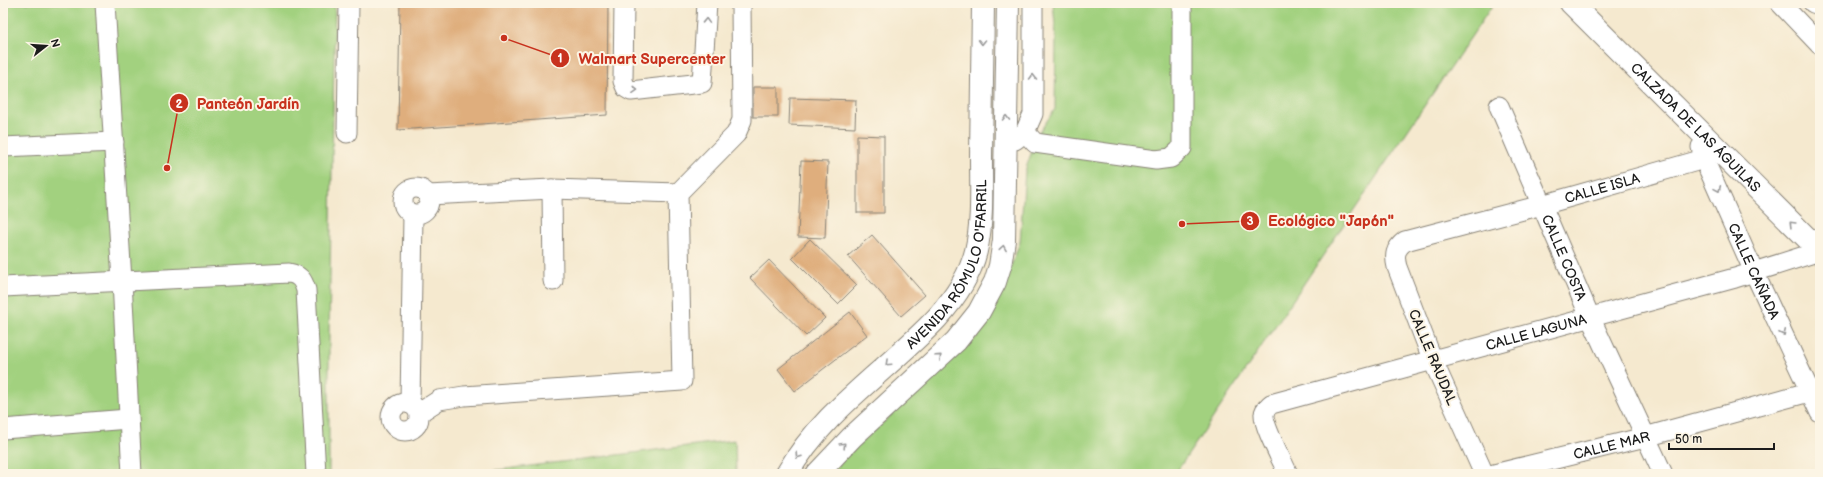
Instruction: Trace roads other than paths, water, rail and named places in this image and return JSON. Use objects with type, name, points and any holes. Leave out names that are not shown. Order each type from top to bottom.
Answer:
[{"type":"main road","name":"AVENIDA RÓMULO O'FARRIL","points":[[787,474],[798,454],[832,415],[937,318],[957,293],[969,273],[976,250],[980,212],[983,3]]},
{"type":"main road","name":"AVENIDA RÓMULO O'FARRIL","points":[[817,474],[852,437],[956,341],[979,312],[995,282],[1000,266],[1004,240],[1008,3]]},
{"type":"main road","name":"CALZADA DE LAS ÁGUILAS","points":[[1571,3],[1820,251]]},
{"type":"street","points":[[105,3],[132,474]]},
{"type":"street","points":[[347,133],[349,3]]},
{"type":"street","points":[[624,3],[623,81],[626,88],[631,91],[702,83],[707,3]]},
{"type":"street","points":[[678,193],[552,189],[428,195],[422,189],[415,188],[408,190],[403,196],[402,204],[406,211],[412,214],[414,408],[439,400],[464,396],[682,381],[678,193],[736,134],[742,120],[741,3]]},
{"type":"street","points":[[1006,148],[1025,132],[1033,114],[1033,3]]},
{"type":"street","points":[[1025,132],[1035,143],[1156,160],[1171,158],[1182,148],[1182,3]]},
{"type":"street","points":[[1780,3],[1820,44]]},
{"type":"street","points":[[1813,3],[1820,5]]},
{"type":"street","name":"CALLE COSTA","points":[[1499,106],[1590,317],[1663,474]]},
{"type":"street","name":"CALLE CAÑADA","points":[[1695,126],[1704,158],[1754,272],[1815,390],[1820,413]]},
{"type":"street","points":[[3,147],[114,142]]},
{"type":"street","name":"CALLE ISLA","points":[[1405,240],[1542,205],[1704,158]]},
{"type":"street","points":[[552,189],[553,281]]},
{"type":"street","name":"CALLE RAUDAL","points":[[1405,240],[1398,246],[1394,256],[1397,267],[1433,361],[1484,474]]},
{"type":"street","name":"CALLE LAGUNA","points":[[1288,474],[1265,423],[1264,414],[1271,404],[1433,361],[1754,272],[1820,251]]},
{"type":"street","points":[[3,287],[289,273],[297,274],[303,281],[306,290],[316,474]]},
{"type":"street","name":"CALLE MAR","points":[[1494,474],[1646,437],[1815,390]]},
{"type":"street","points":[[3,429],[128,419]]},
{"type":"place","name":"Walmart Supercenter","points":[[504,38]]},
{"type":"place","name":"Panteón Jardín","points":[[167,168]]},
{"type":"place","name":"Ecológico \"Japón\"","points":[[1182,224]]}]
